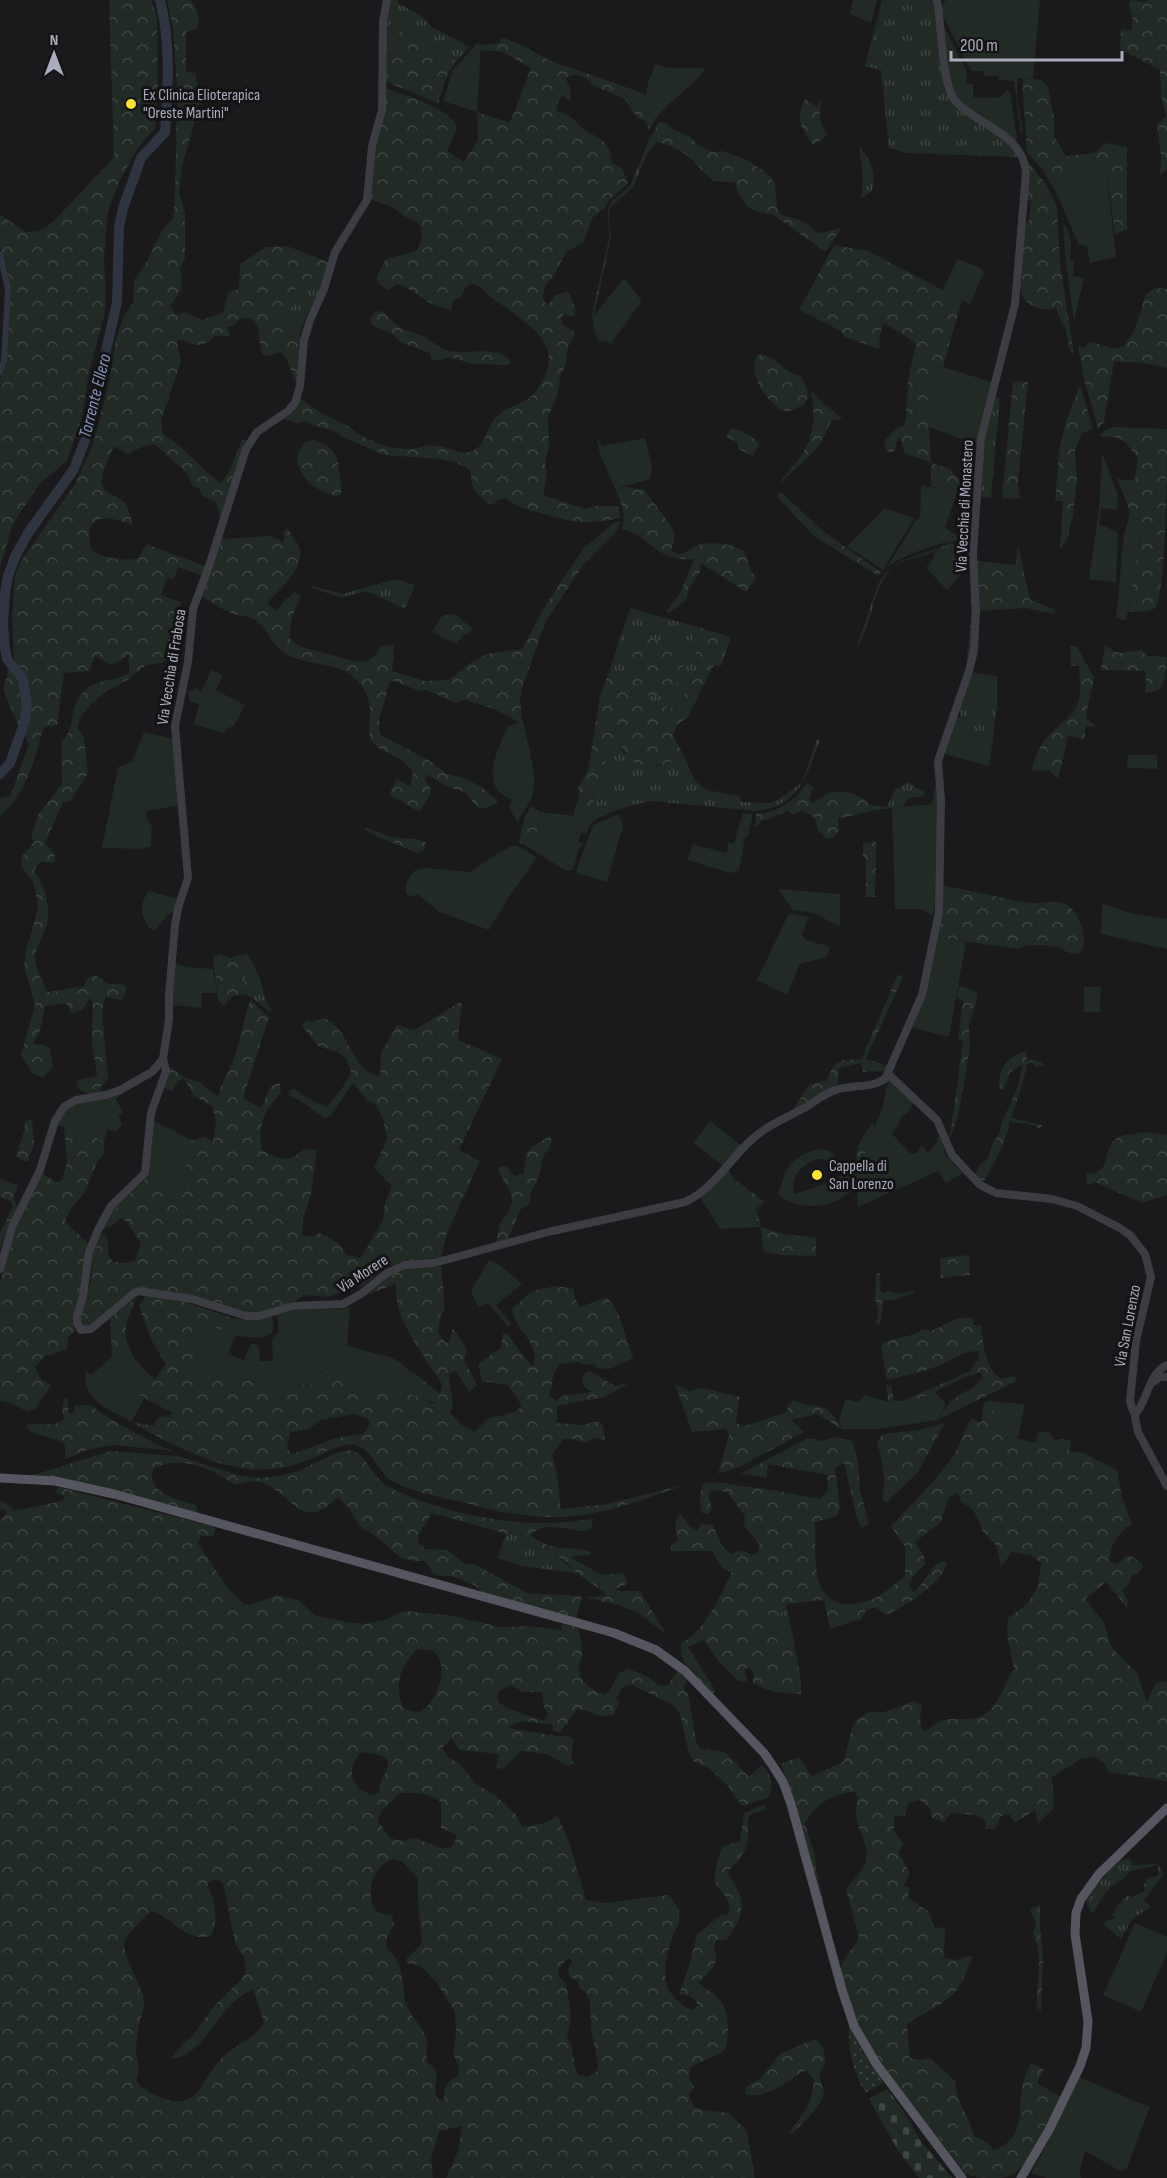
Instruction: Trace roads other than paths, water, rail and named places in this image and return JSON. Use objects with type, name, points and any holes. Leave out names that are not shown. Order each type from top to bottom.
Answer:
[{"type":"main road","points":[[0,1478],[55,1481],[114,1494],[614,1633],[643,1644],[668,1658],[685,1671],[716,1702],[764,1753],[778,1774],[791,1804],[854,2026],[878,2065],[962,2177]]},
{"type":"main road","points":[[1016,2178],[1023,2175],[1053,2124],[1086,2048],[1088,2021],[1075,1928],[1081,1899],[1098,1874],[1167,1808]]},
{"type":"street","name":"Via Vecchia di Frabosa","points":[[163,1059],[169,1018],[175,925],[188,878],[175,726],[188,662],[192,615],[248,446],[260,429],[288,411],[295,403],[300,386],[304,340],[310,320],[324,289],[334,255],[366,200],[370,156],[382,110],[383,22],[387,0]]},
{"type":"street","name":"Via Vecchia di Monastero","points":[[888,1074],[922,995],[939,912],[941,800],[937,764],[974,651],[976,612],[974,553],[981,442],[1016,298],[1026,173],[1023,159],[1016,148],[992,127],[958,105],[950,93],[945,72],[937,0]]},
{"type":"street","name":"Via Morere","points":[[163,1059],[166,1071],[151,1113],[146,1173],[111,1206],[98,1230],[89,1252],[83,1296],[77,1316],[77,1323],[81,1330],[91,1329],[139,1291],[192,1299],[246,1316],[259,1316],[293,1306],[343,1304],[404,1264],[434,1263],[548,1232],[685,1202],[703,1192],[753,1137],[767,1128],[829,1092],[874,1084],[885,1079],[888,1074]]},
{"type":"street","points":[[0,1269],[12,1227],[40,1170],[55,1121],[65,1106],[76,1100],[106,1095],[127,1086],[152,1072],[163,1059]]},
{"type":"street","name":"Via San Lorenzo","points":[[888,1074],[933,1115],[942,1128],[952,1155],[980,1185],[996,1193],[1052,1199],[1077,1206],[1130,1235],[1145,1254],[1151,1277],[1136,1341],[1130,1401],[1135,1413],[1138,1432],[1167,1485]]},
{"type":"street","points":[[1135,1413],[1158,1371],[1167,1365]]},
{"type":"street","points":[[1151,1383],[1160,1377],[1167,1377]]},
{"type":"waterway","name":"Torrente Ellero","points":[[0,774],[10,763],[25,721],[27,705],[23,679],[7,659],[5,649],[3,623],[8,576],[28,533],[74,469],[87,435],[117,302],[119,227],[123,208],[141,158],[165,132],[167,49],[160,0]]},
{"type":"waterway","points":[[0,254],[8,289],[4,361],[0,372]]},
{"type":"place","name":"Ex Clinica Elioterapica \"Oreste Martini\"","points":[[131,104]]},
{"type":"place","name":"Cappella di San Lorenzo","points":[[817,1175]]}]
